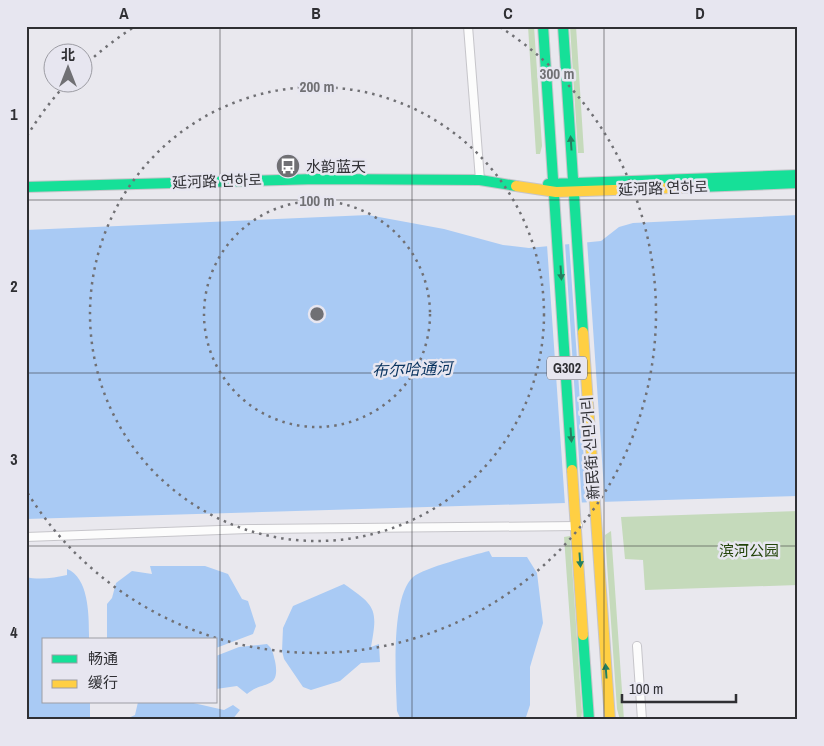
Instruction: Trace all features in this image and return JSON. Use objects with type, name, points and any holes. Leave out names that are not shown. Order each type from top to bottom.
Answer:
[{"type":"main road","name":"新民街 신민거리","points":[[543,26],[556,188],[590,720]]},
{"type":"main road","name":"新民街 신민거리","points":[[563,26],[594,510],[610,720]]},
{"type":"main road","name":"延河路 연하로","points":[[26,187],[317,178],[480,180],[528,187],[556,188],[798,175]]},
{"type":"main road","name":"延河路 연하로","points":[[574,187],[798,184]]},
{"type":"main road","points":[[578,529],[596,531]]},
{"type":"street","points":[[468,26],[480,180]]},
{"type":"street","points":[[26,537],[248,529],[578,529]]},
{"type":"street","points":[[637,646],[642,720]]},
{"type":"green space","points":[[528,26],[534,26],[542,146],[540,154],[536,154]]},
{"type":"green space","points":[[570,26],[576,26],[584,153],[578,153]]},
{"type":"green space","name":"滨河公园","points":[[798,511],[798,585],[645,590],[643,560],[625,559],[621,517]]},
{"type":"green space","points":[[611,531],[624,720],[620,720],[617,709],[605,535]]},
{"type":"green space","points":[[570,536],[581,720],[577,720],[564,537]]},
{"type":"water","name":"布尔哈通河","points":[[368,215],[444,229],[503,245],[529,248],[601,241],[619,227],[633,223],[798,215],[798,496],[26,519],[26,230]]},
{"type":"water","points":[[489,551],[492,557],[527,557],[537,573],[543,623],[530,667],[530,705],[525,720],[401,720],[397,711],[396,641],[401,603],[406,588],[413,577],[419,573]]},
{"type":"water","points":[[150,566],[205,566],[228,574],[242,599],[248,601],[256,626],[253,634],[218,647],[218,638],[107,638],[107,604],[112,598],[116,583],[132,571],[152,574]]},
{"type":"water","points":[[67,569],[75,574],[84,590],[87,600],[89,638],[42,638],[42,704],[90,704],[90,720],[26,720],[26,577],[52,578],[67,575]]},
{"type":"water","points":[[344,584],[363,598],[372,610],[374,624],[371,647],[379,644],[380,662],[361,663],[340,681],[311,690],[303,687],[284,659],[282,651],[283,628],[293,606]]},
{"type":"water","points":[[267,644],[272,650],[275,661],[276,670],[273,681],[247,694],[237,686],[218,689],[218,655],[239,647]]},
{"type":"water","points":[[138,704],[198,704],[224,710],[233,705],[240,710],[232,720],[124,720],[135,715]]},
{"type":"pier","points":[[587,240],[605,504],[587,505],[569,242]]},
{"type":"pier","points":[[565,243],[582,505],[565,505],[547,245]]},
{"type":"traffic: fast","points":[[543,26],[572,470]]},
{"type":"traffic: fast","points":[[563,26],[583,332]]},
{"type":"traffic: fast","points":[[548,184],[798,175]]},
{"type":"traffic: fast","points":[[26,187],[317,179],[480,180],[516,186]]},
{"type":"traffic: fast","points":[[699,187],[798,183]]},
{"type":"traffic: fast","points":[[583,635],[589,720]]},
{"type":"traffic: slow","points":[[516,186],[556,192],[699,187]]},
{"type":"traffic: slow","points":[[583,332],[610,720]]},
{"type":"traffic: slow","points":[[572,470],[583,635]]},
{"type":"place","name":"水韵蓝天","points":[[288,166]]}]
